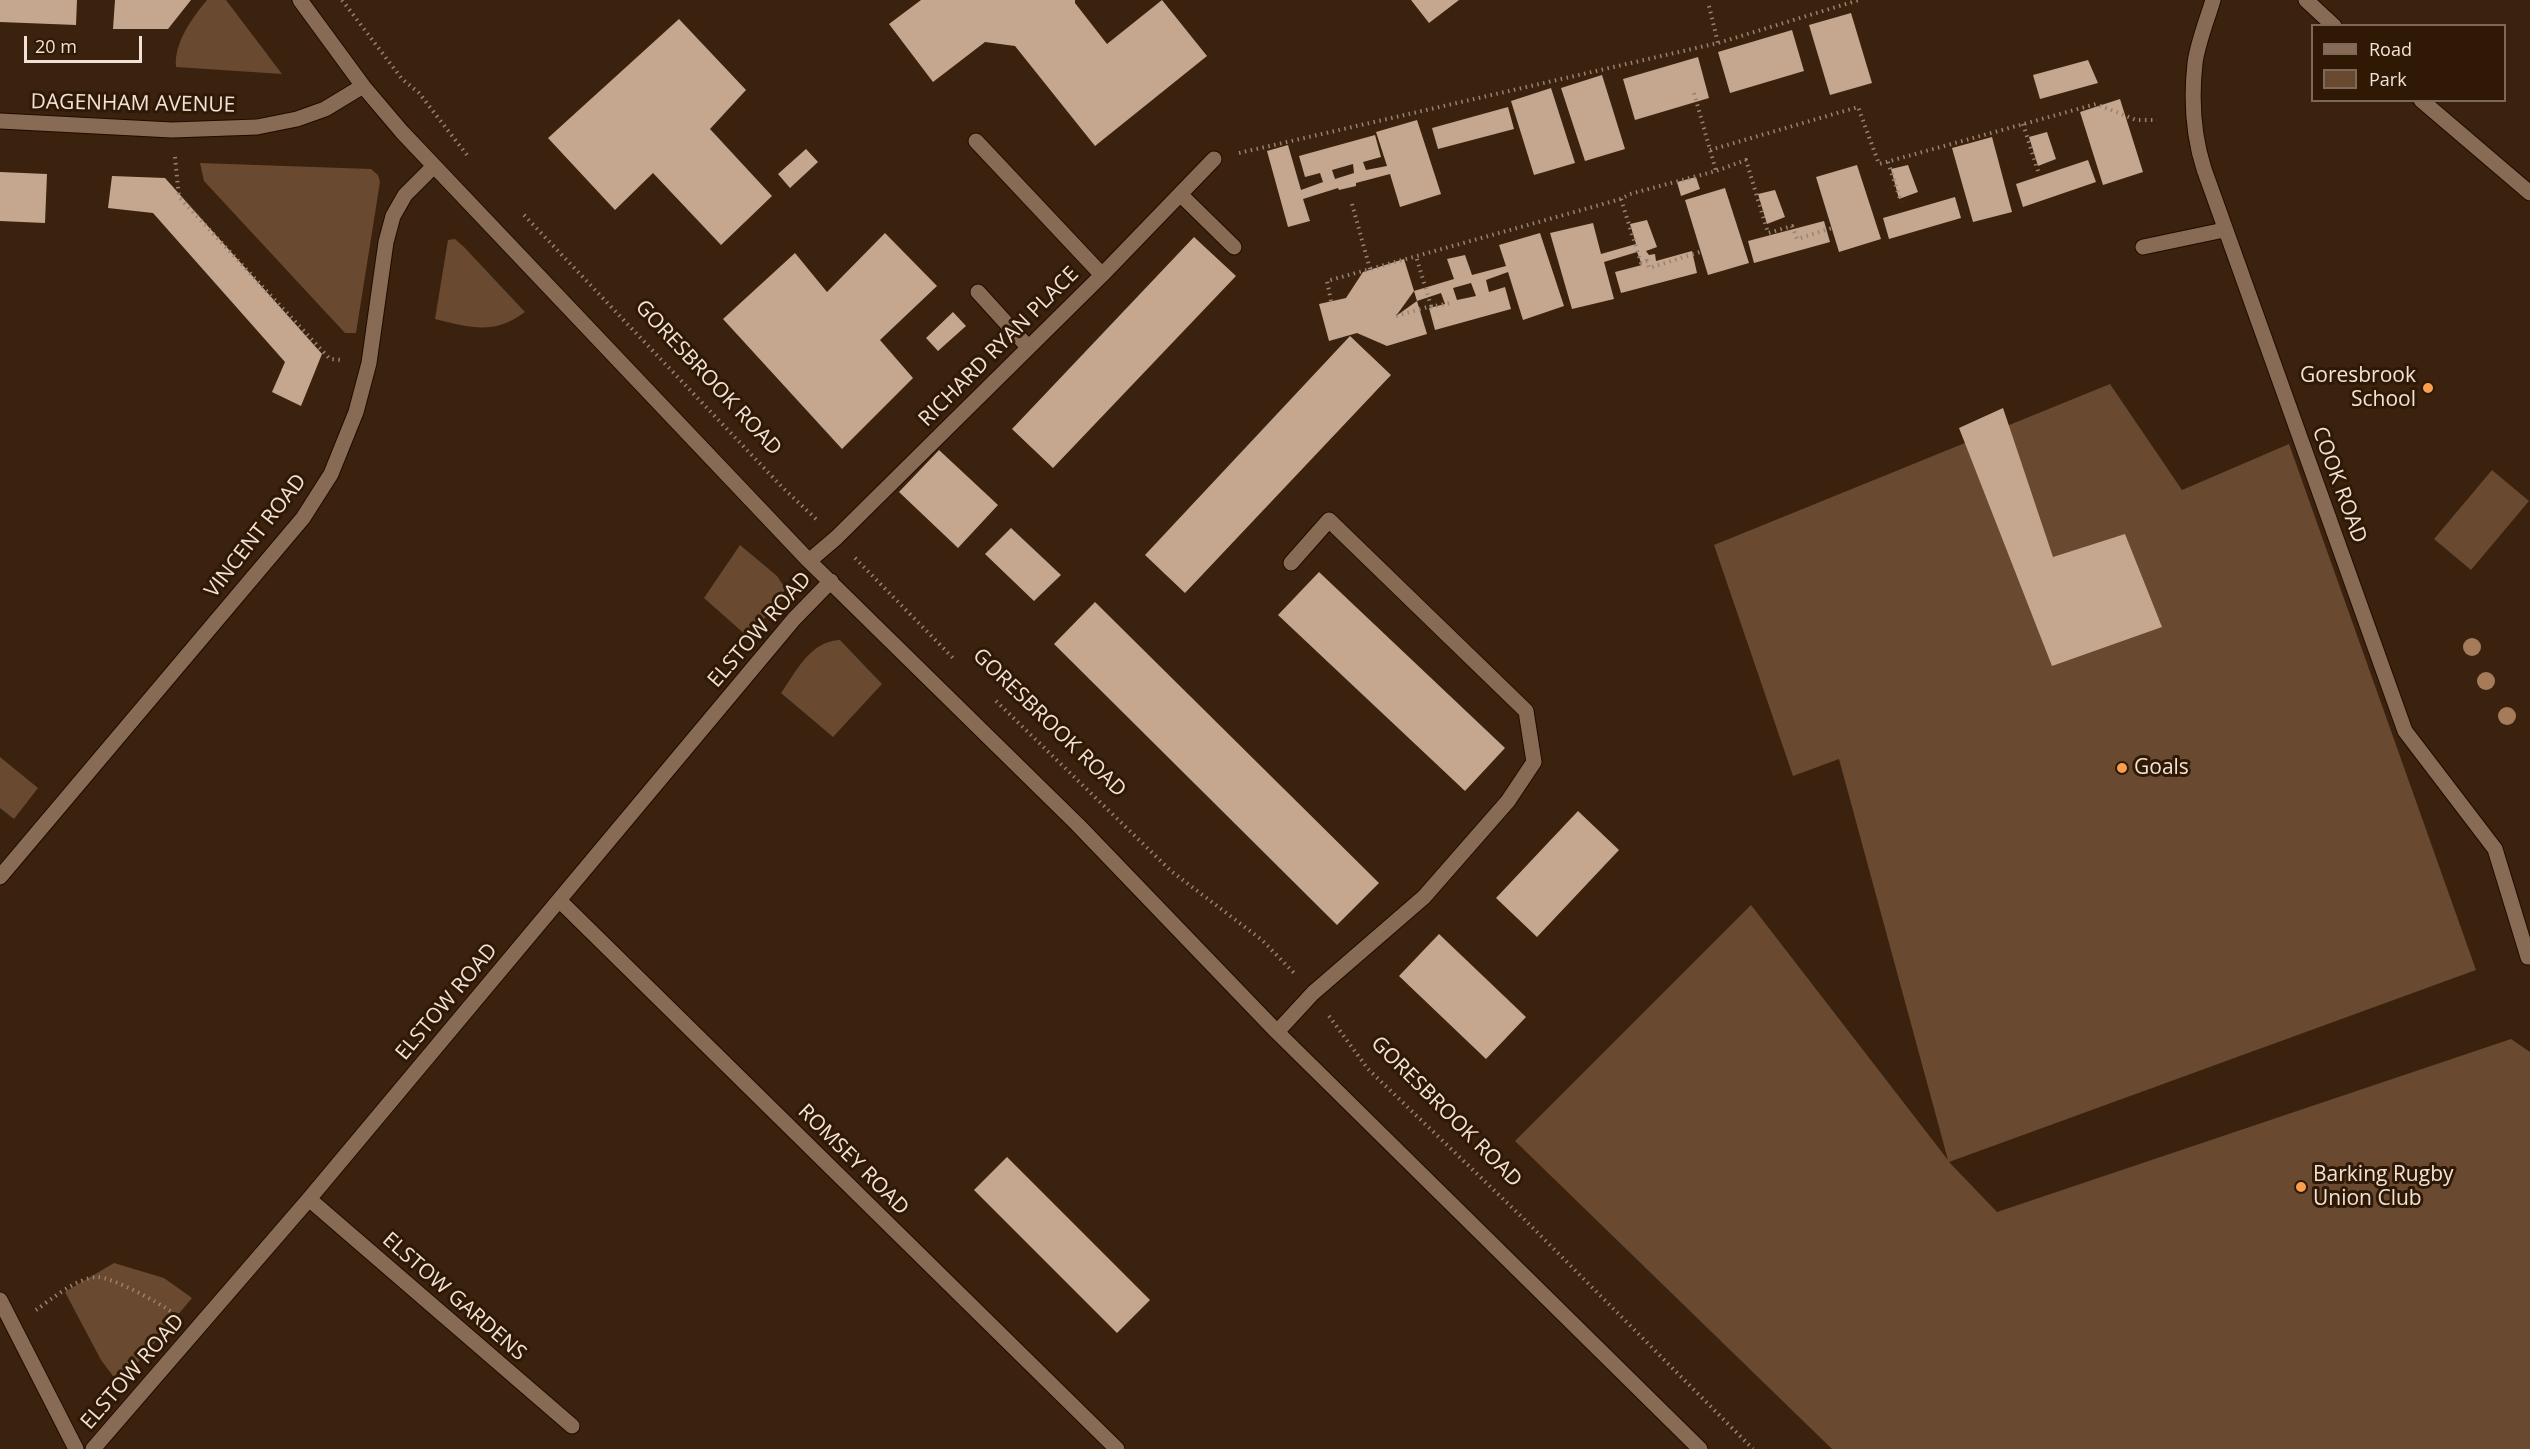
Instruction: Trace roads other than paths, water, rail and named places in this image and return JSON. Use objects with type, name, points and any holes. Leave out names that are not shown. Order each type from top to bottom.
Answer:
[{"type":"street","points":[[300,0],[363,86],[433,167],[809,561],[1077,825],[1277,1032],[1700,1449]]},
{"type":"street","name":"COOK ROAD","points":[[2213,0],[2195,62],[2193,120],[2196,145],[2224,230],[2405,731],[2495,849],[2529,957]]},
{"type":"street","points":[[2306,0],[2332,24]]},
{"type":"street","name":"DAGENHAM AVENUE","points":[[0,121],[172,130],[257,127],[297,119],[325,109],[363,86]]},
{"type":"street","points":[[2423,102],[2530,193]]},
{"type":"street","points":[[976,141],[1102,275]]},
{"type":"street","name":"RICHARD RYAN PLACE","points":[[809,561],[836,538],[1102,275],[1214,159]]},
{"type":"street","name":"VINCENT ROAD","points":[[0,877],[5,860],[303,518],[331,474],[356,412],[369,363],[386,242],[393,216],[405,195],[433,167]]},
{"type":"street","points":[[1181,195],[1234,247]]},
{"type":"street","points":[[2143,247],[2224,230]]},
{"type":"street","points":[[978,292],[1028,347]]},
{"type":"street","points":[[1277,1032],[1313,993],[1424,897],[1508,801],[1534,762],[1526,711],[1329,520],[1291,563]]},
{"type":"street","name":"ELSTOW ROAD","points":[[93,1449],[196,1333],[794,619],[831,581]]},
{"type":"street","name":"ROMSEY ROAD","points":[[559,900],[1117,1449]]},
{"type":"street","name":"ELSTOW GARDENS","points":[[309,1199],[572,1426]]},
{"type":"street","points":[[0,1300],[76,1449]]},
{"type":"place","name":"Goresbrook School","points":[[2428,388]]},
{"type":"place","name":"Goals","points":[[2122,768]]},
{"type":"place","name":"Barking Rugby Union Club","points":[[2301,1187]]}]
